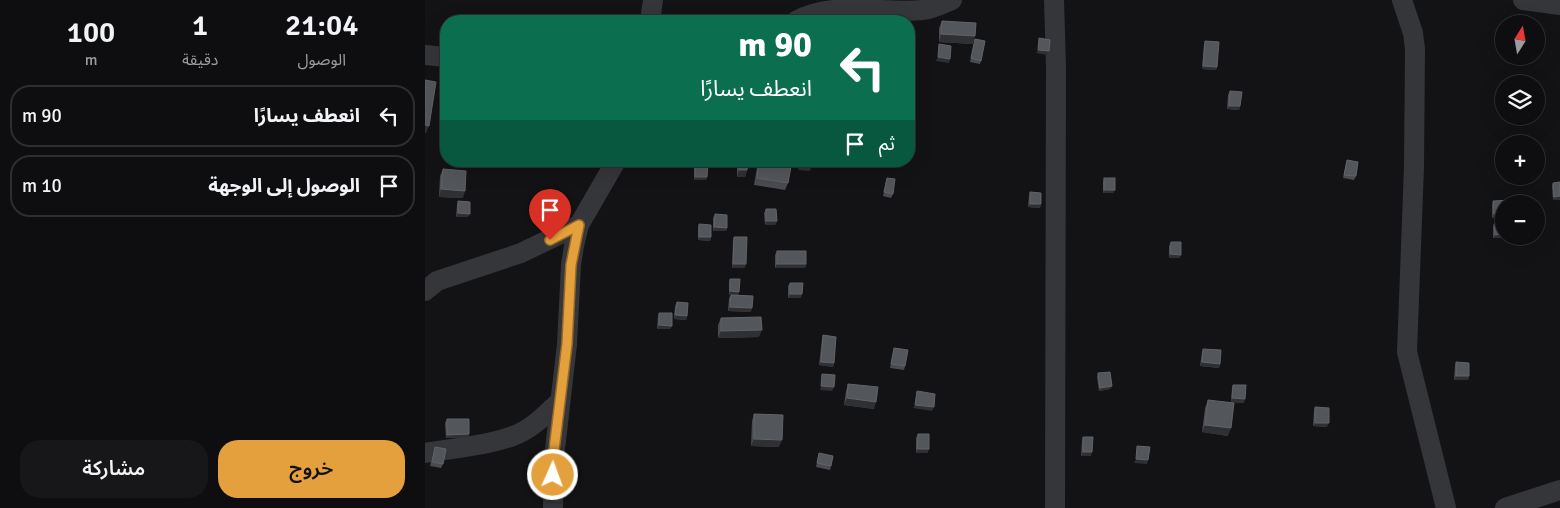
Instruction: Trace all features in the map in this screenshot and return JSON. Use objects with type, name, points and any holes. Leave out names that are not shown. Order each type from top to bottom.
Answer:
[{"type":"street","points":[[651,15],[653,0]]},
{"type":"street","points":[[808,15],[819,10],[839,6],[925,10],[952,0]]},
{"type":"street","points":[[1054,0],[1057,66],[1055,508]]},
{"type":"street","points":[[1402,0],[1413,34],[1415,49],[1414,167],[1407,352],[1446,508]]},
{"type":"street","points":[[1523,0],[1560,5]]},
{"type":"street","points":[[425,55],[440,56]]},
{"type":"street","points":[[553,508],[553,458],[567,344],[571,265],[579,225],[615,167]]},
{"type":"street","points":[[425,292],[437,281],[521,253],[579,225]]},
{"type":"street","points":[[425,452],[491,442],[515,436],[535,424],[560,401]]},
{"type":"street","points":[[1505,508],[1560,490]]},
{"type":"building","points":[[942,21],[976,23],[975,36],[941,34]]},
{"type":"building","points":[[1039,38],[1050,40],[1049,51],[1038,50]]},
{"type":"building","points":[[975,39],[985,41],[981,61],[971,58]]},
{"type":"building","points":[[1205,41],[1219,42],[1217,67],[1203,66]]},
{"type":"building","points":[[939,44],[951,46],[950,59],[938,57]]},
{"type":"building","points":[[425,80],[436,82],[429,126],[425,125]]},
{"type":"building","points":[[1230,91],[1242,92],[1240,106],[1229,106]]},
{"type":"building","points":[[1347,160],[1358,162],[1356,176],[1344,175]]},
{"type":"building","points":[[695,167],[708,167],[707,177],[695,177]]},
{"type":"building","points":[[739,167],[747,167],[747,170],[739,170]]},
{"type":"building","points":[[758,167],[791,167],[788,183],[757,178]]},
{"type":"building","points":[[443,169],[466,171],[465,191],[441,189]]},
{"type":"building","points":[[887,178],[895,179],[893,194],[884,192]]},
{"type":"building","points":[[1104,178],[1115,178],[1115,190],[1104,190]]},
{"type":"building","points":[[1560,182],[1560,196],[1554,197],[1553,183]]},
{"type":"building","points":[[1030,192],[1041,193],[1041,204],[1030,204]]},
{"type":"building","points":[[458,201],[470,202],[470,214],[458,213]]},
{"type":"building","points":[[1493,201],[1495,201],[1495,214],[1494,214]]},
{"type":"building","points":[[766,209],[776,209],[777,221],[766,221]]},
{"type":"building","points":[[715,214],[727,215],[727,228],[714,227]]},
{"type":"building","points":[[699,224],[711,225],[711,237],[699,237]]},
{"type":"building","points":[[734,237],[747,237],[746,264],[733,264]]},
{"type":"building","points":[[1171,242],[1181,242],[1181,255],[1170,254]]},
{"type":"building","points":[[777,251],[806,251],[806,264],[777,264]]},
{"type":"building","points":[[730,279],[740,279],[739,292],[730,291]]},
{"type":"building","points":[[790,283],[803,283],[802,294],[790,294]]},
{"type":"building","points":[[731,295],[753,296],[752,308],[730,307]]},
{"type":"building","points":[[677,302],[688,303],[687,316],[675,315]]},
{"type":"building","points":[[659,313],[672,313],[672,326],[659,325]]},
{"type":"building","points":[[761,317],[762,330],[721,331],[721,318]]},
{"type":"building","points":[[823,335],[836,337],[834,363],[821,362]]},
{"type":"building","points":[[894,348],[908,350],[905,366],[891,364]]},
{"type":"building","points":[[1203,349],[1221,350],[1220,364],[1202,362]]},
{"type":"building","points":[[1456,362],[1469,363],[1469,376],[1456,376]]},
{"type":"building","points":[[1110,372],[1112,386],[1100,388],[1098,373]]},
{"type":"building","points":[[822,374],[835,375],[834,387],[821,386]]},
{"type":"building","points":[[848,384],[878,387],[876,402],[847,398]]},
{"type":"building","points":[[1233,385],[1246,385],[1245,399],[1232,398]]},
{"type":"building","points":[[917,391],[935,394],[934,407],[915,405]]},
{"type":"building","points":[[1208,400],[1234,403],[1231,428],[1205,425]]},
{"type":"building","points":[[1315,407],[1329,408],[1329,423],[1315,423]]},
{"type":"building","points":[[754,414],[783,415],[782,440],[754,439]]},
{"type":"building","points":[[447,419],[469,419],[469,434],[447,435]]},
{"type":"building","points":[[918,434],[929,434],[929,449],[917,449]]},
{"type":"building","points":[[1083,437],[1093,437],[1092,452],[1083,452]]},
{"type":"building","points":[[1137,446],[1150,447],[1148,460],[1136,459]]},
{"type":"building","points":[[435,447],[446,449],[443,464],[432,462]]},
{"type":"building","points":[[819,453],[833,456],[831,466],[817,463]]},
{"type":"route","points":[[550,240],[579,225],[571,265],[567,344],[553,458],[553,475]]}]
